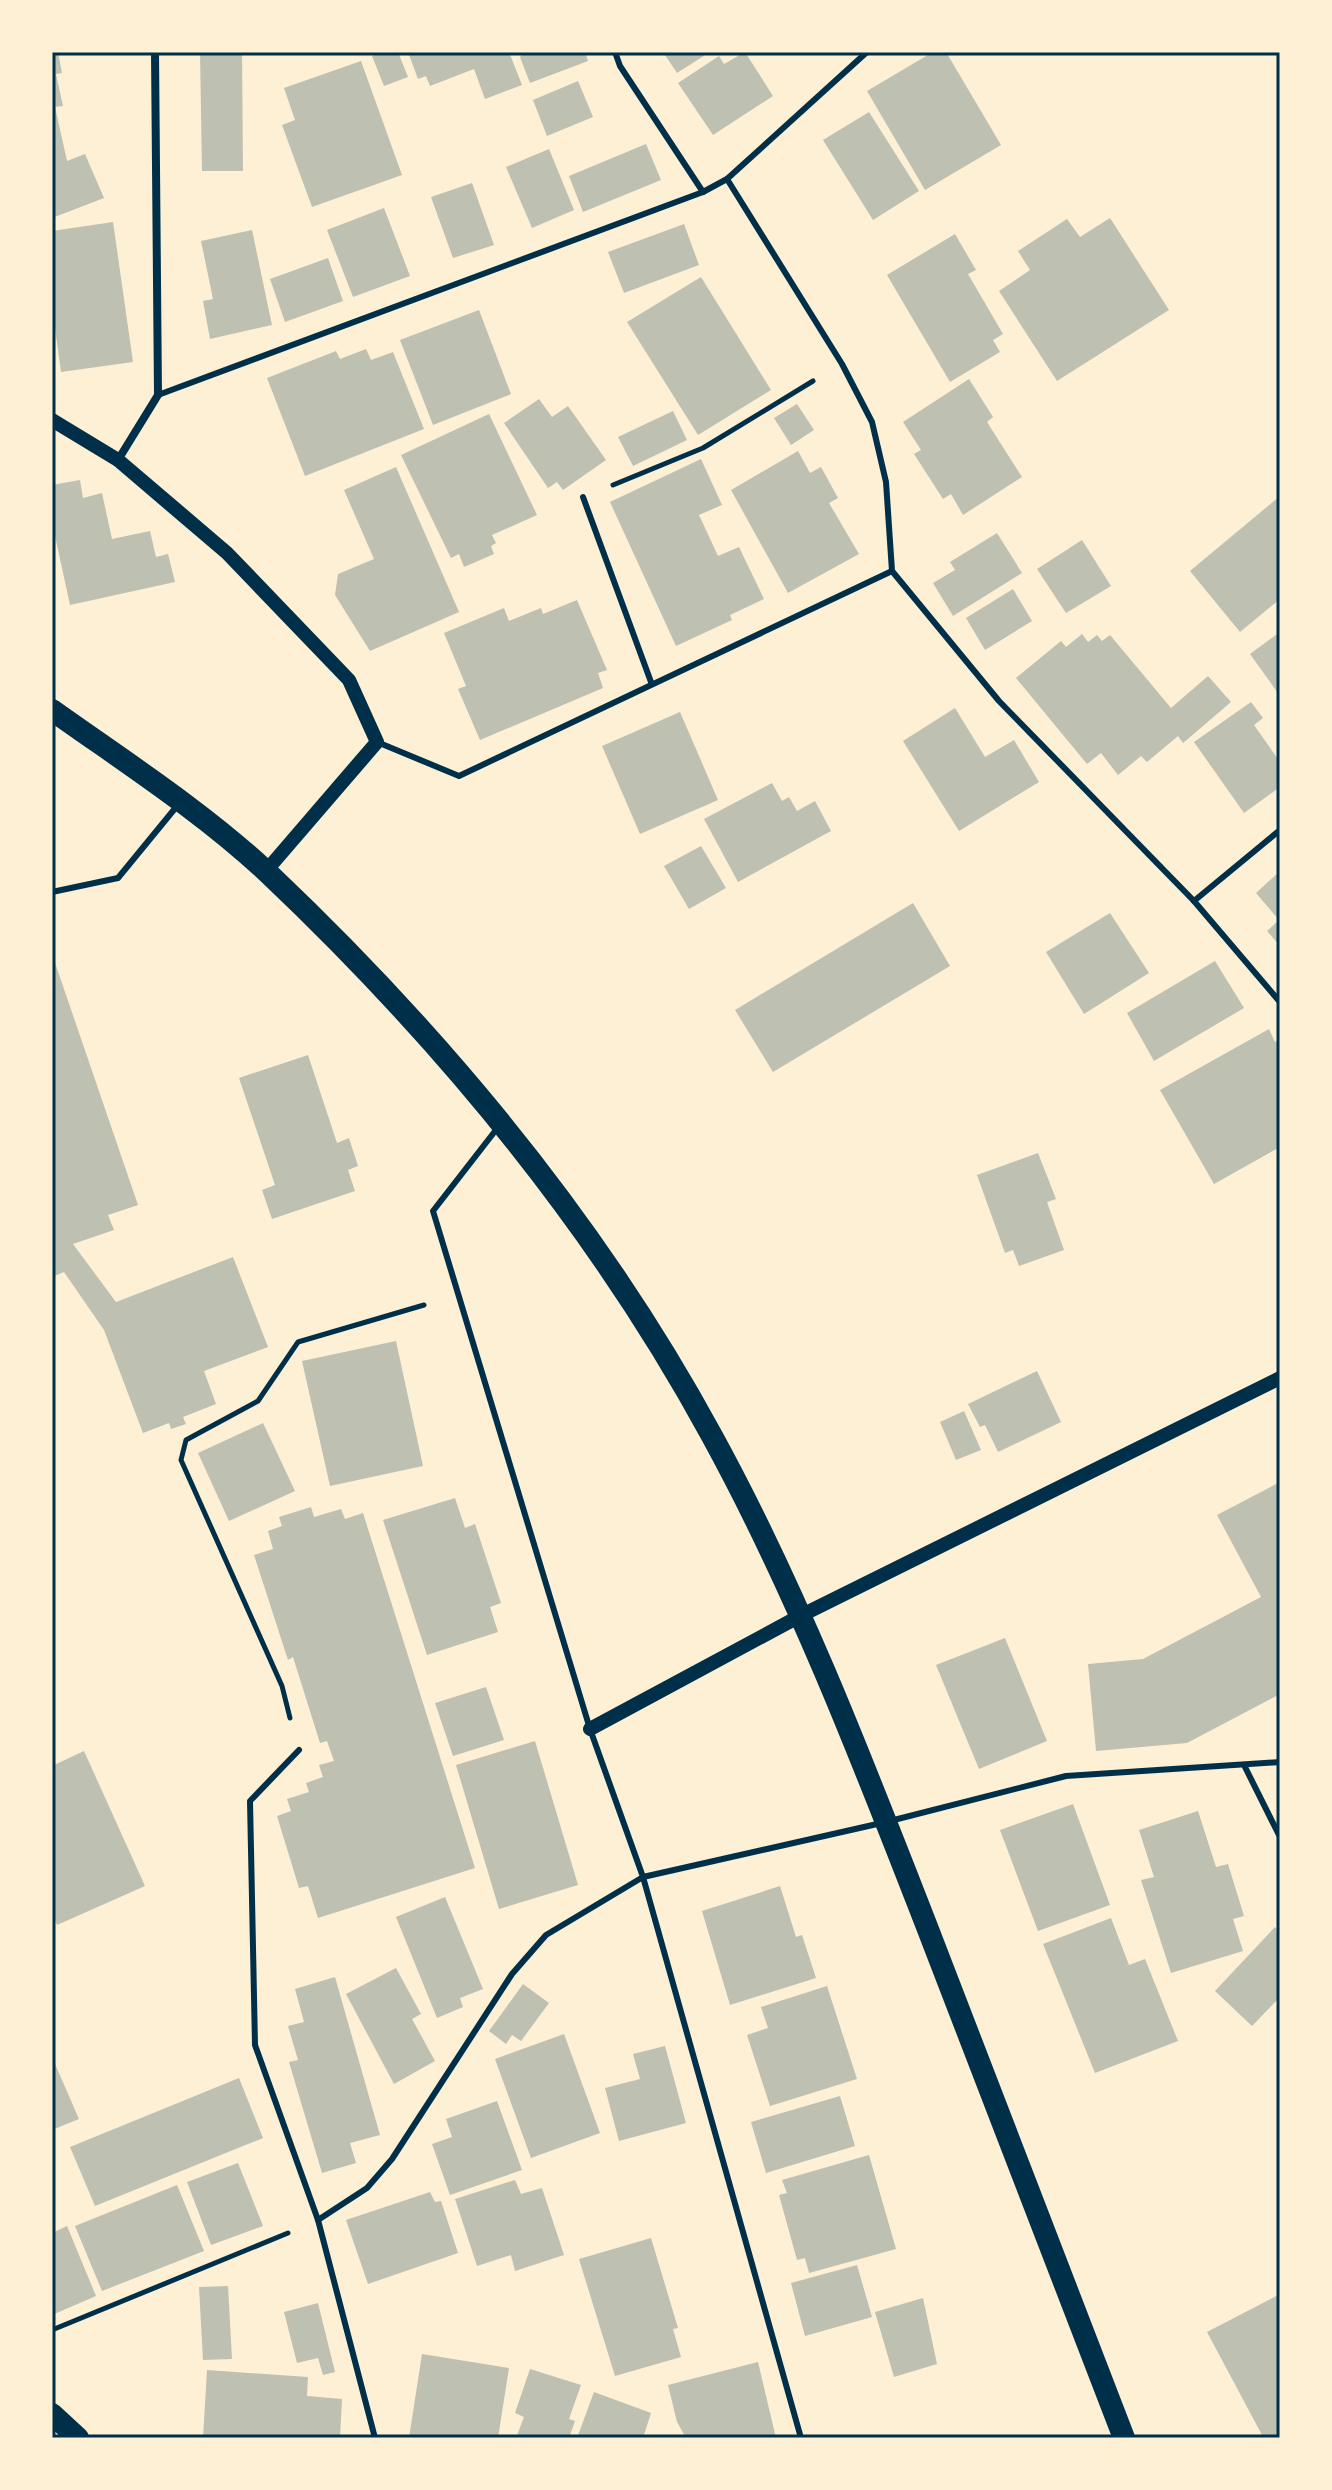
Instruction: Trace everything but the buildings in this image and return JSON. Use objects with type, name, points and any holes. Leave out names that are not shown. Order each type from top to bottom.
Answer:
[{"type":"highway","points":[[52,710],[181,801],[266,871],[388,994],[501,1123],[616,1277],[712,1436],[800,1616],[886,1822],[1124,2438]]},
{"type":"highway","points":[[52,2414],[78,2438]]},
{"type":"street","points":[[118,460],[158,395],[155,52]]},
{"type":"street","points":[[52,420],[118,460],[227,553],[349,680],[377,742],[266,871]]},
{"type":"street","points":[[590,1729],[800,1616],[1280,1378]]},
{"type":"lane","points":[[615,52],[620,66],[703,192]]},
{"type":"lane","points":[[158,395],[703,192],[727,179],[867,52]]},
{"type":"lane","points":[[727,179],[842,364],[872,422],[883,467],[892,571],[999,701],[1194,901],[1280,1002]]},
{"type":"lane","points":[[583,497],[651,682]]},
{"type":"lane","points":[[377,742],[459,776],[651,682],[892,571]]},
{"type":"lane","points":[[52,892],[118,878],[181,801]]},
{"type":"lane","points":[[1194,901],[1280,830]]},
{"type":"lane","points":[[501,1123],[433,1211],[590,1729],[643,1877],[801,2438]]},
{"type":"lane","points":[[299,1750],[250,1801],[255,2045],[318,2220],[375,2438]]},
{"type":"lane","points":[[318,2220],[367,2188],[392,2159],[512,1974],[546,1935],[643,1877],[886,1822],[1066,1776],[1280,1762]]},
{"type":"lane","points":[[1244,1765],[1280,1837]]},
{"type":"path","points":[[583,497],[703,448],[842,364]]},
{"type":"path","points":[[299,1750],[282,1686],[181,1460],[186,1440],[258,1401],[298,1342],[456,1295]]},
{"type":"path","points":[[52,2330],[318,2220]]}]
